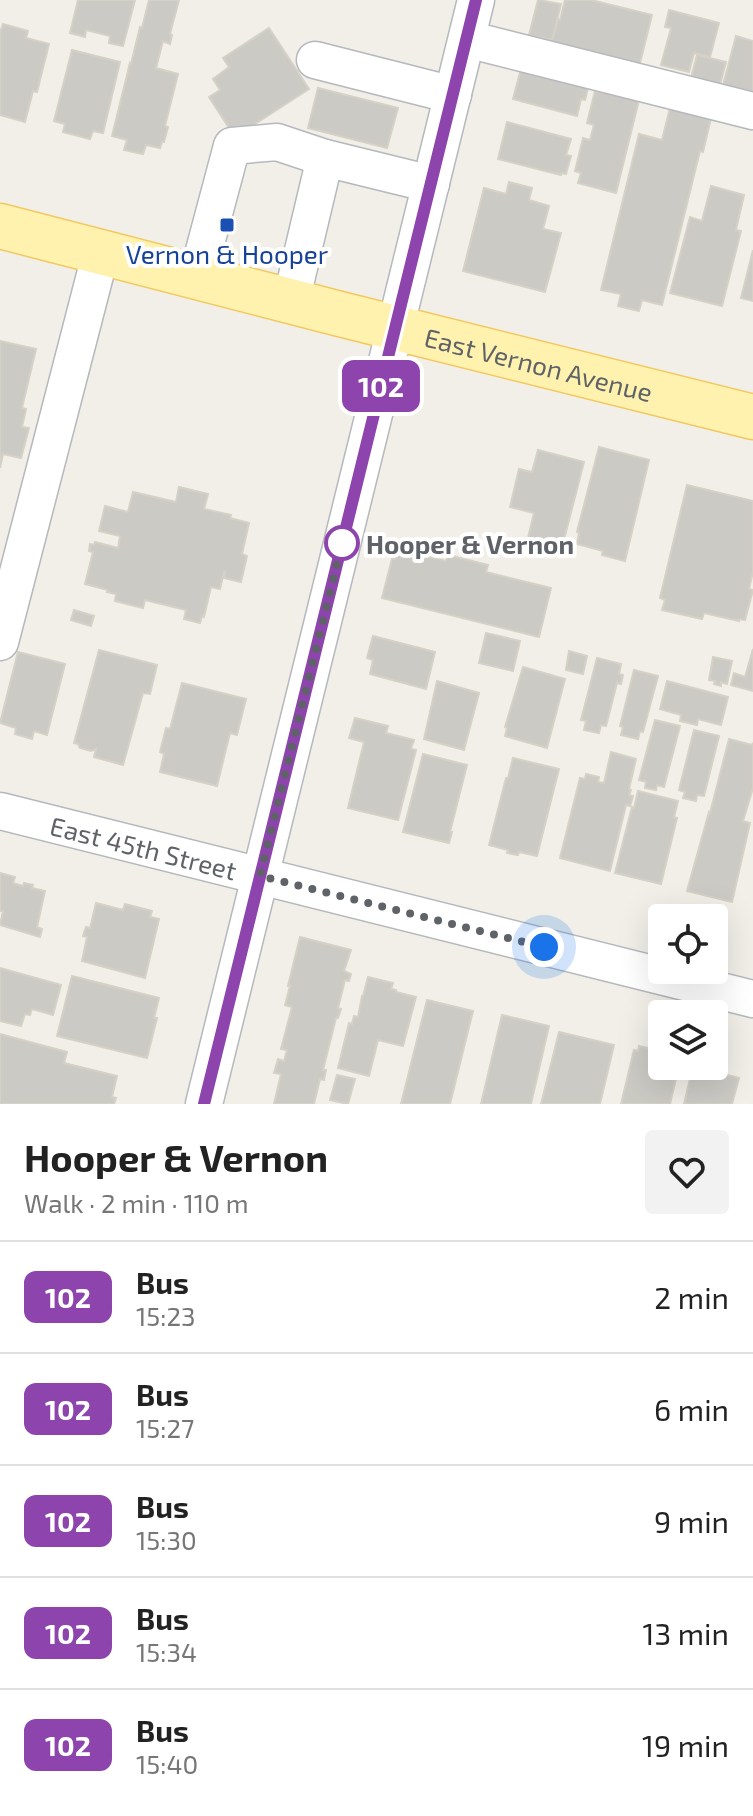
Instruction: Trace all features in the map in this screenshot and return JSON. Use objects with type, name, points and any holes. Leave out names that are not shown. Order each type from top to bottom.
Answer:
[{"type":"main road","name":"East Vernon Avenue","points":[[0,226],[753,417]]},
{"type":"street","points":[[204,1104],[476,0]]},
{"type":"street","points":[[467,39],[753,111]]},
{"type":"street","points":[[315,60],[453,95]]},
{"type":"street","points":[[197,277],[232,146],[277,142],[325,158],[431,184]]},
{"type":"street","points":[[291,301],[325,158]]},
{"type":"street","points":[[0,642],[101,252]]},
{"type":"street","name":"East 45th Street","points":[[0,811],[753,999]]},
{"type":"building","points":[[78,0],[135,0],[123,46],[109,43],[110,36],[86,30],[85,37],[70,33]]},
{"type":"building","points":[[149,0],[179,0],[170,44],[163,41],[156,68],[178,74],[164,142],[160,148],[146,145],[143,154],[124,150],[127,140],[112,136]]},
{"type":"building","points":[[538,0],[561,4],[552,40],[529,35]]},
{"type":"building","points":[[565,0],[591,0],[652,15],[639,67],[551,46]]},
{"type":"building","points":[[669,10],[719,23],[710,57],[694,53],[689,72],[661,65],[671,28],[665,27]]},
{"type":"building","points":[[3,24],[28,31],[26,38],[49,44],[37,92],[33,91],[25,122],[0,115],[0,32]]},
{"type":"building","points":[[269,28],[309,89],[235,137],[209,97],[220,90],[213,79],[229,67],[223,58]]},
{"type":"building","points":[[736,36],[753,41],[753,97],[722,89]]},
{"type":"building","points":[[72,50],[120,62],[103,133],[93,131],[90,139],[63,132],[65,124],[54,121]]},
{"type":"building","points":[[697,55],[726,62],[719,89],[690,82]]},
{"type":"building","points":[[523,61],[590,80],[577,116],[513,99]]},
{"type":"building","points":[[604,83],[641,92],[616,193],[578,183],[581,173],[575,171],[583,138],[590,140],[594,125],[587,123],[595,91],[602,93]]},
{"type":"building","points":[[318,88],[398,108],[387,148],[308,128]]},
{"type":"building","points":[[673,96],[714,106],[662,305],[642,300],[639,311],[618,306],[621,294],[601,290],[639,134],[662,140]]},
{"type":"building","points":[[507,122],[571,139],[566,155],[571,156],[566,174],[498,159]]},
{"type":"building","points":[[509,182],[532,188],[529,200],[549,206],[543,229],[561,233],[545,292],[463,271],[484,188],[506,194]]},
{"type":"building","points":[[711,186],[744,195],[736,230],[741,231],[722,306],[670,293],[690,217],[702,221]]},
{"type":"building","points":[[753,250],[753,301],[741,298]]},
{"type":"building","points":[[0,341],[36,349],[22,408],[26,409],[22,427],[29,428],[21,458],[3,454],[0,468]]},
{"type":"building","points":[[599,447],[649,460],[625,561],[577,544],[577,532]]},
{"type":"building","points":[[538,450],[584,462],[560,555],[526,546],[534,513],[510,507],[519,469],[532,472]]},
{"type":"building","points":[[687,485],[753,501],[753,572],[749,589],[753,590],[745,620],[704,613],[702,619],[662,610],[665,600],[660,598]]},
{"type":"building","points":[[179,487],[208,494],[204,509],[249,523],[242,554],[247,556],[241,582],[224,578],[224,572],[220,589],[211,587],[200,623],[184,619],[186,610],[145,600],[143,608],[115,601],[116,594],[85,584],[93,552],[89,551],[90,544],[94,545],[95,542],[118,548],[120,536],[99,531],[105,506],[128,512],[133,492],[176,502]]},
{"type":"building","points":[[397,549],[446,561],[448,555],[488,565],[486,572],[551,588],[539,637],[382,598]]},
{"type":"building","points":[[74,610],[94,616],[91,626],[71,620]]},
{"type":"building","points":[[486,633],[520,641],[513,671],[479,663]]},
{"type":"building","points":[[373,636],[435,652],[426,689],[370,674],[373,660],[367,658]]},
{"type":"building","points":[[753,649],[753,691],[731,685],[734,673],[745,677]]},
{"type":"building","points":[[99,650],[157,665],[150,694],[143,693],[123,765],[94,757],[96,749],[80,748],[74,743]]},
{"type":"building","points":[[569,651],[587,656],[583,674],[566,670]]},
{"type":"building","points":[[18,652],[65,664],[47,735],[34,731],[32,739],[15,734],[16,728],[0,723]]},
{"type":"building","points":[[713,657],[732,661],[727,684],[721,682],[721,686],[709,680]]},
{"type":"building","points":[[597,658],[621,664],[619,674],[623,675],[621,684],[617,683],[606,726],[601,725],[599,733],[584,730],[586,721],[581,720]]},
{"type":"building","points":[[523,667],[565,679],[547,748],[505,736]]},
{"type":"building","points":[[634,670],[658,676],[643,732],[640,731],[638,739],[621,735],[623,727],[620,726]]},
{"type":"building","points":[[437,681],[479,693],[464,750],[424,739]]},
{"type":"building","points":[[667,681],[728,697],[721,725],[698,719],[697,725],[680,721],[681,715],[660,709]]},
{"type":"building","points":[[182,683],[246,699],[237,735],[230,733],[217,786],[160,772],[164,754],[160,752],[166,728],[170,729]]},
{"type":"building","points":[[355,718],[388,726],[386,733],[414,740],[411,749],[416,750],[398,820],[348,808],[364,742],[349,738]]},
{"type":"building","points":[[655,720],[680,726],[664,787],[657,785],[656,790],[645,788],[646,782],[639,780]]},
{"type":"building","points":[[694,730],[719,736],[704,796],[697,795],[696,801],[683,798],[685,792],[679,790]]},
{"type":"building","points":[[729,739],[753,743],[753,788],[743,821],[750,823],[732,902],[687,891]]},
{"type":"building","points":[[611,752],[636,759],[629,789],[629,795],[633,796],[630,806],[626,805],[610,871],[560,858],[580,778],[585,779],[586,774],[599,777],[598,782],[604,783]]},
{"type":"building","points":[[423,754],[467,765],[449,843],[403,832]]},
{"type":"building","points":[[513,758],[559,769],[537,856],[507,853],[508,850],[489,845]]},
{"type":"building","points":[[638,791],[678,801],[674,817],[677,818],[661,884],[615,873]]},
{"type":"building","points":[[0,873],[15,877],[13,883],[33,885],[32,888],[45,891],[37,927],[42,929],[40,937],[0,925],[3,911],[0,911]]},
{"type":"building","points":[[96,903],[123,910],[125,904],[152,911],[150,917],[159,919],[145,978],[82,961],[87,937],[83,936],[86,927],[90,928]]},
{"type":"building","points":[[300,937],[351,950],[344,971],[351,974],[349,981],[345,980],[338,1008],[341,1009],[323,1070],[326,1070],[324,1080],[320,1079],[314,1104],[274,1104],[281,1074],[274,1073],[278,1059],[284,1061],[287,1050],[281,1049],[292,1007],[285,1005]]},
{"type":"building","points":[[0,968],[61,985],[53,1015],[32,1009],[30,1015],[25,1014],[21,1026],[0,1021]]},
{"type":"building","points":[[72,976],[159,998],[147,1058],[57,1036]]},
{"type":"building","points":[[368,977],[393,983],[391,989],[416,997],[403,1046],[378,1040],[369,1076],[338,1068],[349,1023],[352,1024],[354,1016],[358,1017]]},
{"type":"building","points":[[427,1000],[473,1011],[450,1104],[401,1104]]},
{"type":"building","points":[[502,1015],[549,1026],[531,1104],[481,1104]]},
{"type":"building","points":[[559,1032],[614,1045],[600,1104],[541,1104]]},
{"type":"building","points":[[0,1034],[67,1052],[64,1063],[117,1076],[112,1097],[116,1098],[114,1104],[0,1104]]},
{"type":"building","points":[[639,1046],[648,1048],[648,1080],[676,1080],[670,1104],[621,1104],[634,1050],[638,1051]]},
{"type":"building","points":[[337,1075],[355,1079],[348,1104],[330,1100]]},
{"type":"building","points":[[728,1075],[739,1078],[732,1104],[684,1104],[690,1080],[728,1080]]},
{"type":"bus line","name":"102","points":[[204,1104],[476,0]]},
{"type":"place","name":"Vernon & Hooper","points":[[227,225]]},
{"type":"place","name":"Hooper & Vernon","points":[[342,543]]},
{"type":"route","points":[[342,543],[343,540],[260,876],[544,947]]}]
